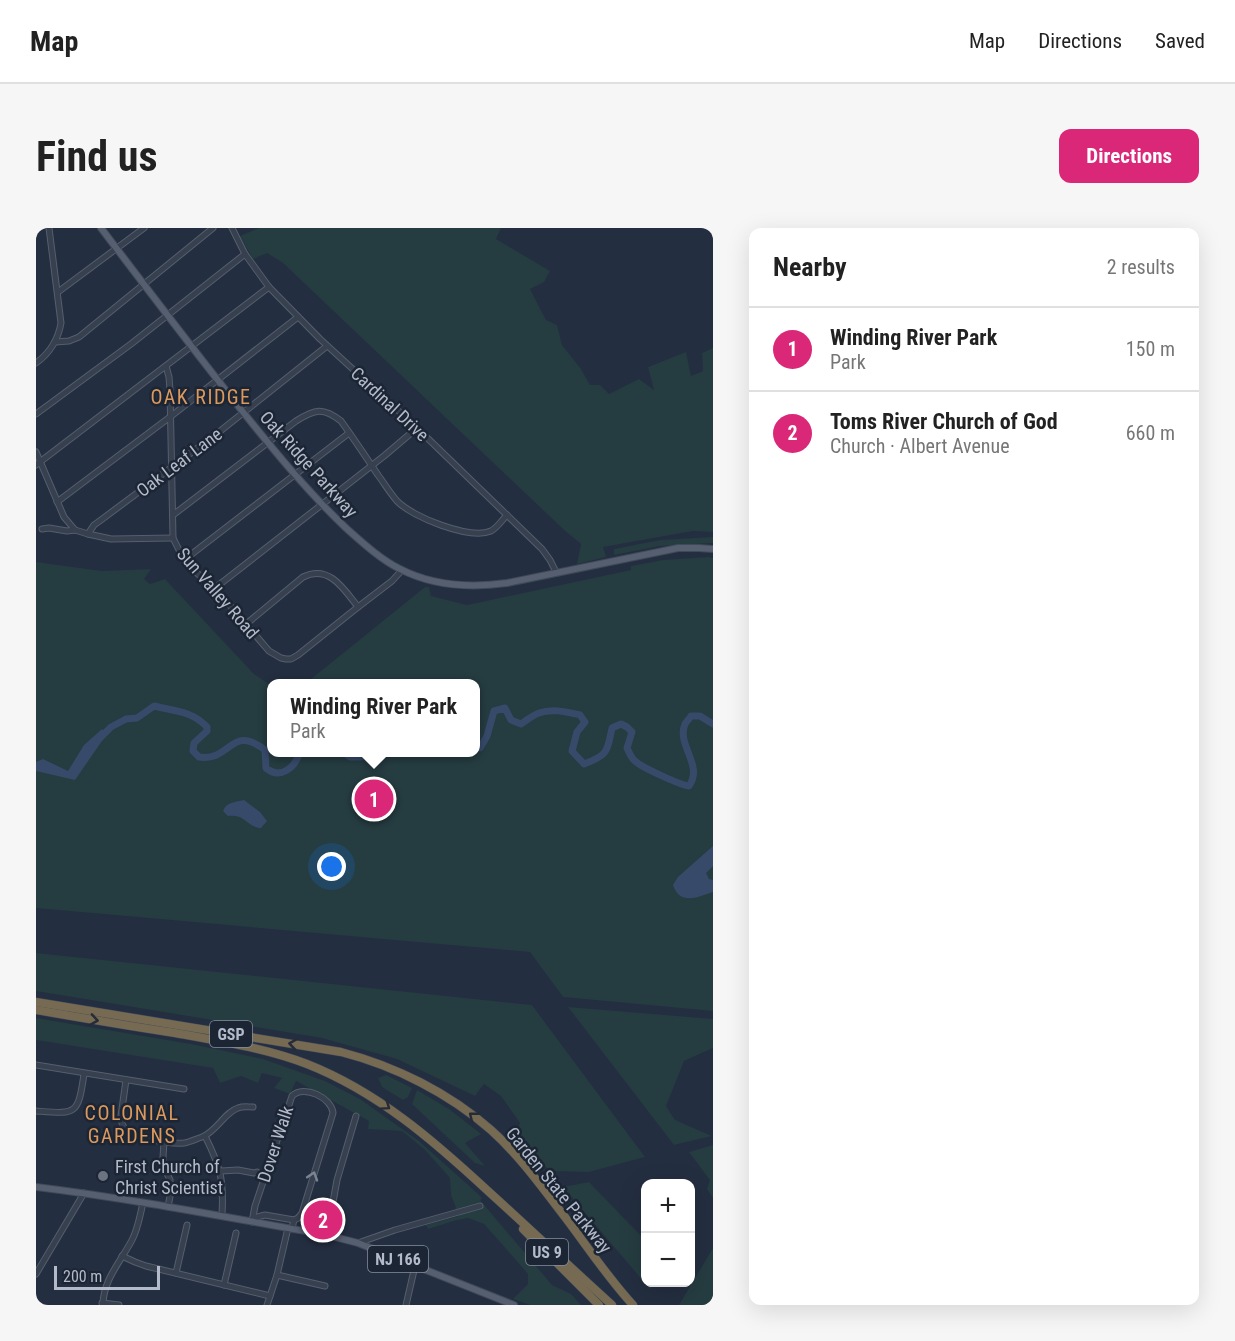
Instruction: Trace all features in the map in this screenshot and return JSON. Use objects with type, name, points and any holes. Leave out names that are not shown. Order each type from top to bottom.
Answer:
[{"type":"highway","name":"Garden State Parkway","points":[[36,1002],[341,1052],[373,1062],[420,1083],[462,1108],[500,1139],[535,1179],[612,1281],[634,1305]]},
{"type":"highway","name":"Garden State Parkway","points":[[36,1010],[243,1046],[280,1055],[311,1066],[369,1095],[429,1138],[612,1305]]},
{"type":"highway","name":"US 9","points":[[496,1198],[509,1215],[599,1305]]},
{"type":"main road","name":"Oak Ridge Parkway","points":[[101,228],[294,475],[322,505],[373,552],[402,570],[421,577],[464,586],[487,586],[678,548],[713,549]]},
{"type":"main road","name":"NJ 166","points":[[36,1187],[253,1220],[327,1234],[358,1243],[514,1305]]},
{"type":"street","points":[[36,363],[51,350],[61,323],[49,228]]},
{"type":"street","points":[[58,292],[144,228]]},
{"type":"street","points":[[55,342],[69,341],[79,337],[213,228]]},
{"type":"street","name":"Cardinal Drive","points":[[232,228],[245,254],[269,287],[327,346],[417,428],[542,549],[556,572]]},
{"type":"street","points":[[36,414],[245,254]]},
{"type":"street","points":[[38,464],[269,287]]},
{"type":"street","points":[[57,502],[171,417],[298,317]]},
{"type":"street","name":"Oak Leaf Lane","points":[[88,534],[94,525],[172,468],[327,346]]},
{"type":"street","name":"Sun Valley Road","points":[[166,366],[170,390],[173,538],[184,560],[215,588],[269,651],[281,658],[291,659],[298,655],[392,581],[402,570]]},
{"type":"street","points":[[173,515],[296,421],[317,411],[333,415],[341,421],[397,501],[411,512],[425,519],[474,533],[491,530],[507,515]]},
{"type":"street","points":[[215,588],[372,466],[417,428]]},
{"type":"street","points":[[184,560],[349,433]]},
{"type":"street","points":[[36,452],[38,464],[64,517],[75,530]]},
{"type":"street","points":[[42,529],[75,530],[111,539],[173,538]]},
{"type":"street","points":[[245,625],[303,577],[319,573],[341,585],[358,607]]},
{"type":"street","points":[[36,1065],[184,1089]]},
{"type":"street","points":[[36,1111],[64,1113],[73,1110],[81,1096],[84,1074]]},
{"type":"street","points":[[126,1080],[121,1116],[123,1126],[130,1134],[164,1142],[184,1143],[205,1136],[236,1108],[253,1107]]},
{"type":"street","name":"Dover Walk","points":[[253,1220],[255,1206],[292,1095],[306,1090],[329,1102],[333,1107],[333,1113],[302,1213],[294,1220],[290,1228],[267,1305]]},
{"type":"street","points":[[327,1234],[337,1180],[356,1116]]},
{"type":"street","points":[[205,1136],[221,1171],[224,1193],[222,1216]]},
{"type":"street","points":[[164,1142],[163,1158],[171,1191],[168,1207]]},
{"type":"street","points":[[221,1171],[257,1172]]},
{"type":"street","points":[[36,1275],[84,1193]]},
{"type":"street","points":[[119,1305],[103,1304],[105,1290],[134,1235],[142,1203]]},
{"type":"street","points":[[358,1243],[480,1206]]},
{"type":"street","points":[[253,1220],[266,1215],[294,1220]]},
{"type":"street","points":[[176,1273],[187,1225]]},
{"type":"street","points":[[224,1285],[236,1233]]},
{"type":"street","points":[[123,1256],[135,1262],[270,1296]]},
{"type":"street","points":[[406,1305],[415,1266]]},
{"type":"street","points":[[277,1275],[325,1286]]},
{"type":"green space","points":[[259,228],[501,228],[496,239],[550,271],[544,282],[530,289],[546,320],[557,325],[562,345],[581,369],[590,385],[600,385],[609,394],[639,379],[654,390],[648,367],[686,352],[691,376],[703,371],[702,353],[713,348],[713,532],[693,531],[603,547],[606,557],[577,564],[581,544],[283,263],[267,253],[253,259],[240,236]]},
{"type":"green space","points":[[713,537],[713,543],[660,546],[614,555],[614,549],[660,540]]},
{"type":"green space","points":[[713,558],[713,1011],[563,997],[530,952],[36,908],[36,562],[102,571],[151,569],[144,579],[150,584],[165,579],[254,674],[267,683],[267,757],[480,757],[480,679],[311,679],[425,587],[429,587],[431,596],[467,605],[631,570],[631,566],[663,560]]},
{"type":"green space","points":[[36,953],[532,1005],[645,1157],[589,1172],[550,1171],[515,1137],[520,1123],[501,1096],[484,1084],[475,1096],[397,1059],[322,1038],[36,991]]},
{"type":"green space","points":[[568,1007],[713,1019],[713,1048],[684,1061],[666,1106],[675,1120],[712,1136],[674,1145]]},
{"type":"green space","points":[[36,1018],[191,1044],[263,1059],[325,1081],[360,1099],[419,1141],[477,1193],[482,1198],[480,1200],[552,1285],[571,1294],[581,1305],[530,1305],[513,1299],[528,1284],[528,1274],[484,1224],[468,1218],[428,1229],[426,1225],[459,1216],[451,1195],[450,1178],[425,1150],[402,1131],[368,1129],[369,1121],[296,1081],[290,1094],[274,1088],[282,1078],[262,1073],[258,1083],[241,1076],[220,1083],[213,1068],[36,1040]]},
{"type":"green space","points":[[386,1075],[412,1088],[408,1097],[403,1100],[382,1087],[378,1078]]},
{"type":"green space","points":[[417,1090],[449,1109],[481,1134],[465,1143],[485,1166],[475,1163],[412,1104]]},
{"type":"green space","points":[[713,1145],[713,1198],[707,1189],[710,1180],[689,1152]]},
{"type":"green space","points":[[589,1182],[641,1236],[641,1278],[563,1187]]},
{"type":"green space","points":[[713,1248],[713,1305],[679,1305],[690,1287],[695,1287],[695,1278]]},
{"type":"water","points":[[102,729],[106,735],[75,780],[36,771],[36,762],[43,759],[68,771],[84,745]]},
{"type":"water","points":[[244,800],[260,812],[267,821],[261,828],[239,817],[228,816],[223,811],[229,804]]},
{"type":"water","points":[[713,846],[713,866],[706,873],[709,879],[713,880],[713,892],[690,898],[680,896],[673,885],[678,877]]},
{"type":"waterway","points":[[100,738],[111,727],[126,719],[137,718],[154,706],[189,715],[207,727],[207,731],[194,743],[193,751],[199,757],[210,757],[245,740],[265,750],[266,768],[277,773],[291,767],[298,757]]},
{"type":"waterway","points":[[480,748],[487,736],[494,711],[505,708],[511,720],[521,724],[544,712],[565,712],[580,715],[585,722],[577,732],[572,751],[584,764],[605,752],[612,728],[621,724],[632,732],[627,748],[634,760],[661,775],[689,786],[693,778],[693,770],[684,740],[685,724],[691,716],[700,716],[713,724]]},
{"type":"waterway","points":[[350,757],[361,757]]},
{"type":"place","name":"Winding River Park","points":[[374,799]]},
{"type":"place","name":"First Church of Christ Scientist","points":[[103,1176]]},
{"type":"place","name":"Toms River Church of God","points":[[323,1220]]},
{"type":"district","name":"OAK RIDGE","points":[[201,397]]},
{"type":"district","name":"COLONIAL GARDENS","points":[[132,1124]]}]
